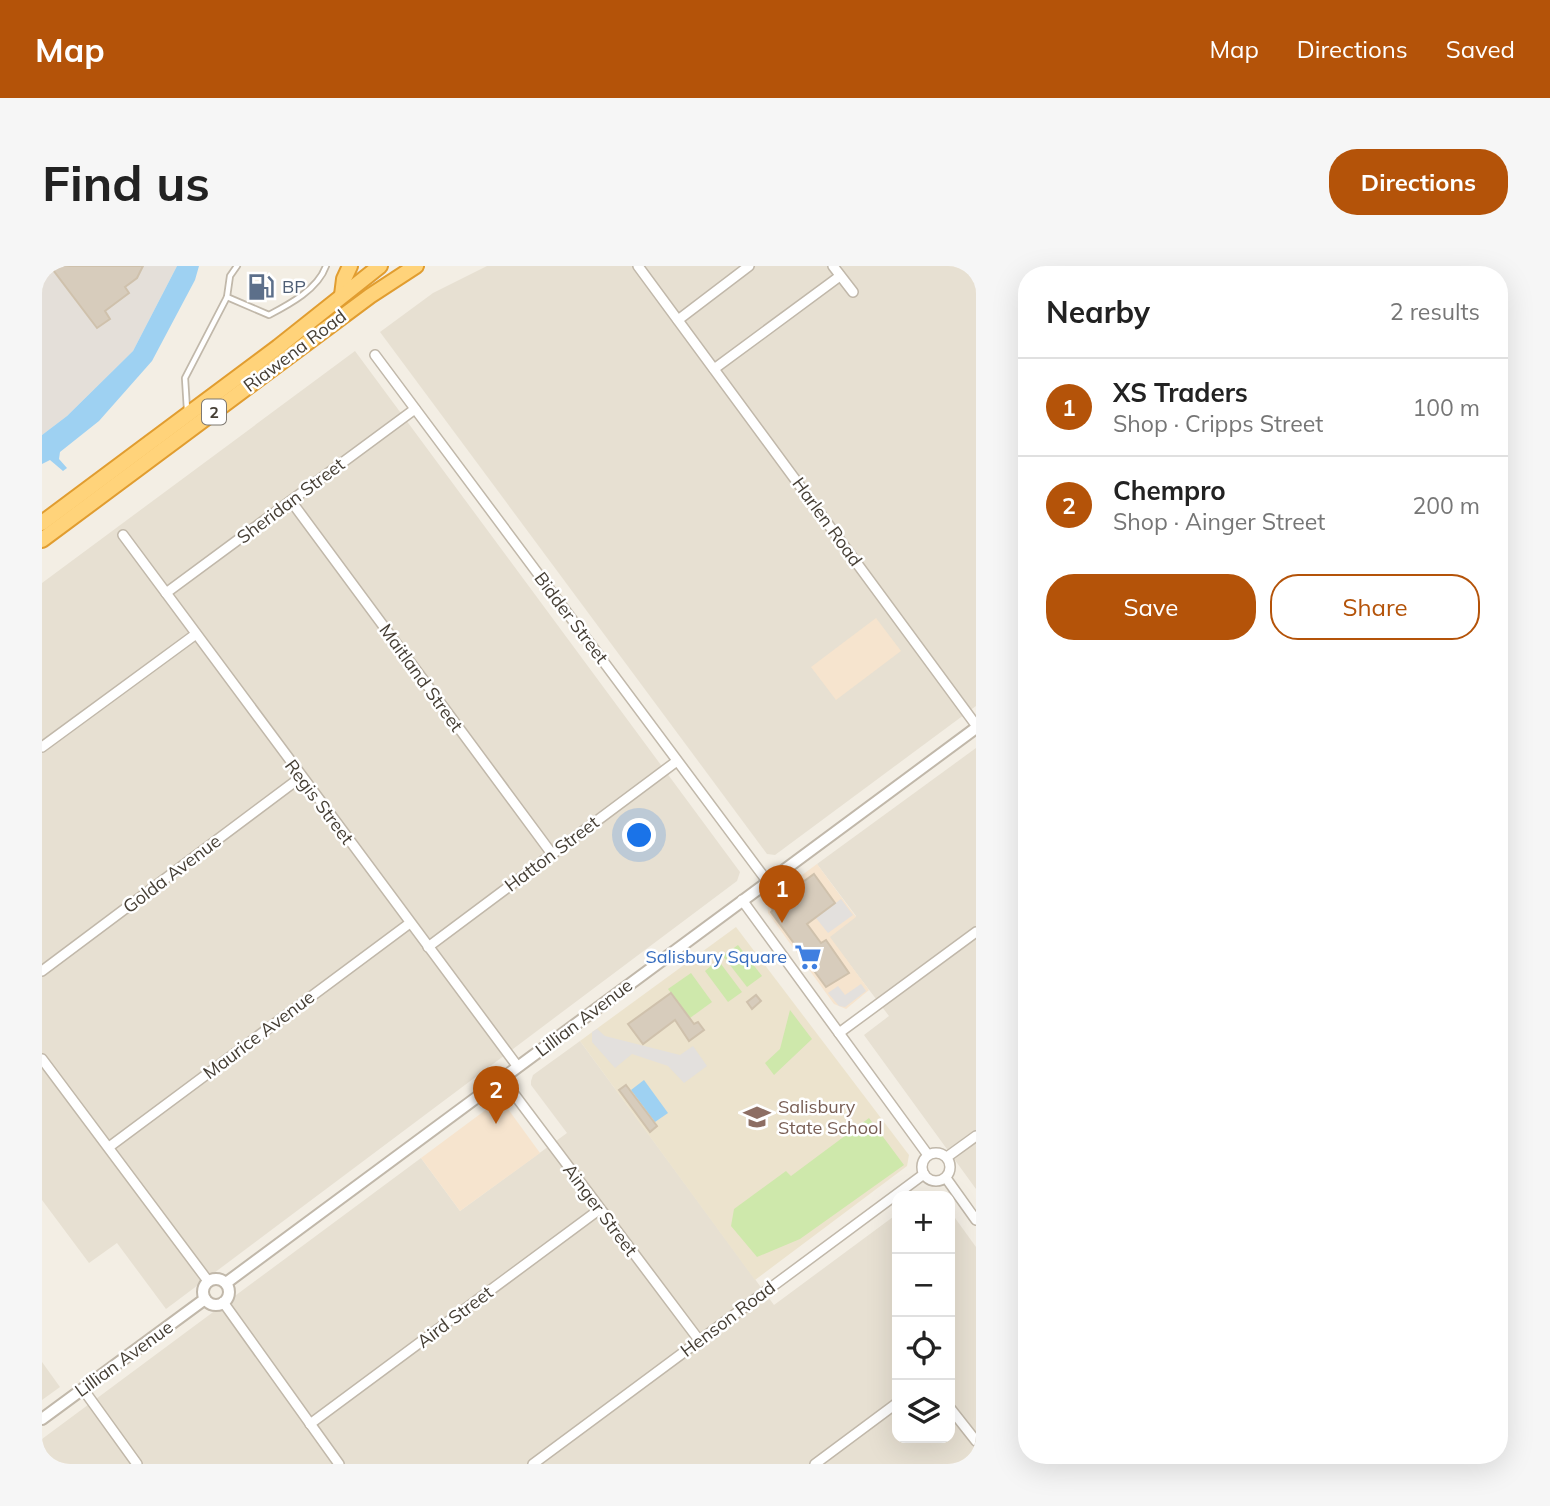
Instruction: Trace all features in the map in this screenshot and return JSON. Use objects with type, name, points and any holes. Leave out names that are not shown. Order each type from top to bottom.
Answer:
[{"type":"highway","points":[[342,295],[344,279],[350,266]]},
{"type":"highway","name":"Riawena Road","points":[[42,540],[392,276],[416,266]]},
{"type":"highway","name":"Riawena Road","points":[[42,523],[287,340],[377,267]]},
{"type":"street","name":"Harlen Road","points":[[638,266],[976,726]]},
{"type":"street","points":[[678,320],[749,266]]},
{"type":"street","points":[[833,266],[853,292]]},
{"type":"street","points":[[377,267],[392,276]]},
{"type":"street","points":[[714,369],[840,276]]},
{"type":"street","name":"Bidder Street","points":[[375,355],[767,881]]},
{"type":"street","name":"Sheridan Street","points":[[166,593],[415,409]]},
{"type":"street","name":"Maitland Street","points":[[291,501],[552,854]]},
{"type":"street","name":"Regis Street","points":[[123,535],[518,1067]]},
{"type":"street","points":[[42,747],[195,634]]},
{"type":"street","name":"Lillian Avenue","points":[[226,1283],[976,726]]},
{"type":"street","name":"Hatton Street","points":[[428,947],[677,761]]},
{"type":"street","name":"Golda Avenue","points":[[42,971],[301,777]]},
{"type":"street","points":[[741,900],[928,1155]]},
{"type":"street","name":"Maurice Avenue","points":[[109,1147],[410,923]]},
{"type":"street","points":[[839,1033],[976,932]]},
{"type":"street","points":[[42,1059],[208,1281]]},
{"type":"street","name":"Ainger Street","points":[[502,1078],[699,1340]]},
{"type":"street","points":[[947,1157],[976,1136]]},
{"type":"street","points":[[940,1153],[947,1157],[951,1170],[946,1178],[934,1181],[924,1174],[923,1162],[928,1155],[940,1153]]},
{"type":"street","name":"Henson Road","points":[[533,1464],[924,1174]]},
{"type":"street","points":[[946,1178],[976,1220]]},
{"type":"street","name":"Aird Street","points":[[310,1424],[600,1209]]},
{"type":"street","points":[[208,1281],[219,1279],[226,1283],[229,1291],[223,1303]]},
{"type":"street","points":[[208,1281],[203,1291],[205,1299],[211,1304],[223,1303]]},
{"type":"street","name":"Lillian Avenue","points":[[42,1419],[205,1299]]},
{"type":"street","points":[[223,1303],[339,1464]]},
{"type":"street","points":[[83,1389],[136,1464]]},
{"type":"street","points":[[815,1464],[892,1407]]},
{"type":"street","points":[[955,1414],[976,1441]]},
{"type":"lane","points":[[187,414],[185,378],[227,297],[230,276],[237,266]]},
{"type":"lane","points":[[227,297],[269,315],[291,304],[322,276],[326,266]]},
{"type":"shaded area","points":[[42,266],[177,266],[133,351],[67,416],[42,435]]},
{"type":"shaded area","points":[[487,266],[976,266],[976,706],[775,855],[767,854],[380,332],[433,293]]},
{"type":"shaded area","points":[[355,351],[740,872],[737,881],[166,1309],[117,1243],[89,1263],[42,1200],[42,583]]},
{"type":"shaded area","points":[[876,618],[901,651],[836,700],[811,667]]},
{"type":"shaded area","points":[[976,748],[976,1189],[864,1035],[889,1016],[829,937],[856,916],[817,864]]},
{"type":"shaded area","points":[[817,864],[856,917],[830,937],[869,990],[846,1009],[834,1004],[768,913],[767,901]]},
{"type":"shaded area","points":[[841,899],[853,915],[828,933],[816,918]]},
{"type":"shaded area","name":"Salisbury State School","points":[[736,927],[909,1155],[907,1166],[755,1280],[580,1041]]},
{"type":"shaded area","points":[[861,984],[866,991],[845,1007],[839,1006],[828,993],[838,986],[845,995]]},
{"type":"shaded area","points":[[597,1029],[605,1036],[680,1055],[693,1046],[707,1066],[684,1083],[668,1066],[632,1054],[615,1068],[592,1042],[592,1032]]},
{"type":"shaded area","points":[[580,1041],[774,1305],[892,1218],[892,1443],[955,1443],[955,1218],[976,1247],[976,1464],[42,1464],[42,1439],[421,1158],[460,1211],[567,1133],[531,1085],[533,1075]]},
{"type":"shaded area","points":[[495,1103],[505,1105],[540,1153],[460,1211],[421,1158]]},
{"type":"shaded area","points":[[42,1362],[60,1387],[42,1400]]},
{"type":"green space","points":[[738,945],[762,976],[747,987],[723,956]]},
{"type":"green space","points":[[718,960],[742,992],[728,1002],[705,971]]},
{"type":"green space","points":[[691,973],[712,1002],[690,1018],[668,989]]},
{"type":"green space","points":[[790,1010],[812,1039],[774,1075],[765,1063],[780,1049]]},
{"type":"green space","points":[[869,1118],[904,1165],[800,1239],[757,1257],[731,1226],[734,1209],[786,1171],[791,1176]]},
{"type":"water","points":[[177,266],[199,266],[195,280],[152,361],[99,421],[60,452],[59,459],[67,468],[63,471],[50,460],[42,464],[42,435],[67,416],[133,351]]},
{"type":"water","points":[[644,1080],[668,1113],[655,1122],[631,1090]]},
{"type":"building","points":[[50,266],[143,266],[137,278],[125,287],[129,293],[105,311],[110,319],[97,328]]},
{"type":"building","points":[[814,874],[835,903],[807,924],[821,943],[826,940],[849,973],[826,987],[771,912],[773,910],[770,906]]},
{"type":"building","points":[[671,993],[694,1024],[698,1022],[704,1030],[689,1041],[675,1020],[643,1044],[628,1024]]},
{"type":"building","points":[[756,995],[761,1001],[752,1009],[747,1002]]},
{"type":"building","points":[[626,1085],[657,1126],[650,1132],[619,1090]]},
{"type":"place","name":"BP","points":[[261,287]]},
{"type":"place","name":"XS Traders","points":[[782,923]]},
{"type":"place","name":"Salisbury Square","points":[[808,957]]},
{"type":"place","name":"Salisbury State School","points":[[757,1117]]},
{"type":"place","name":"Chempro","points":[[496,1124]]}]
